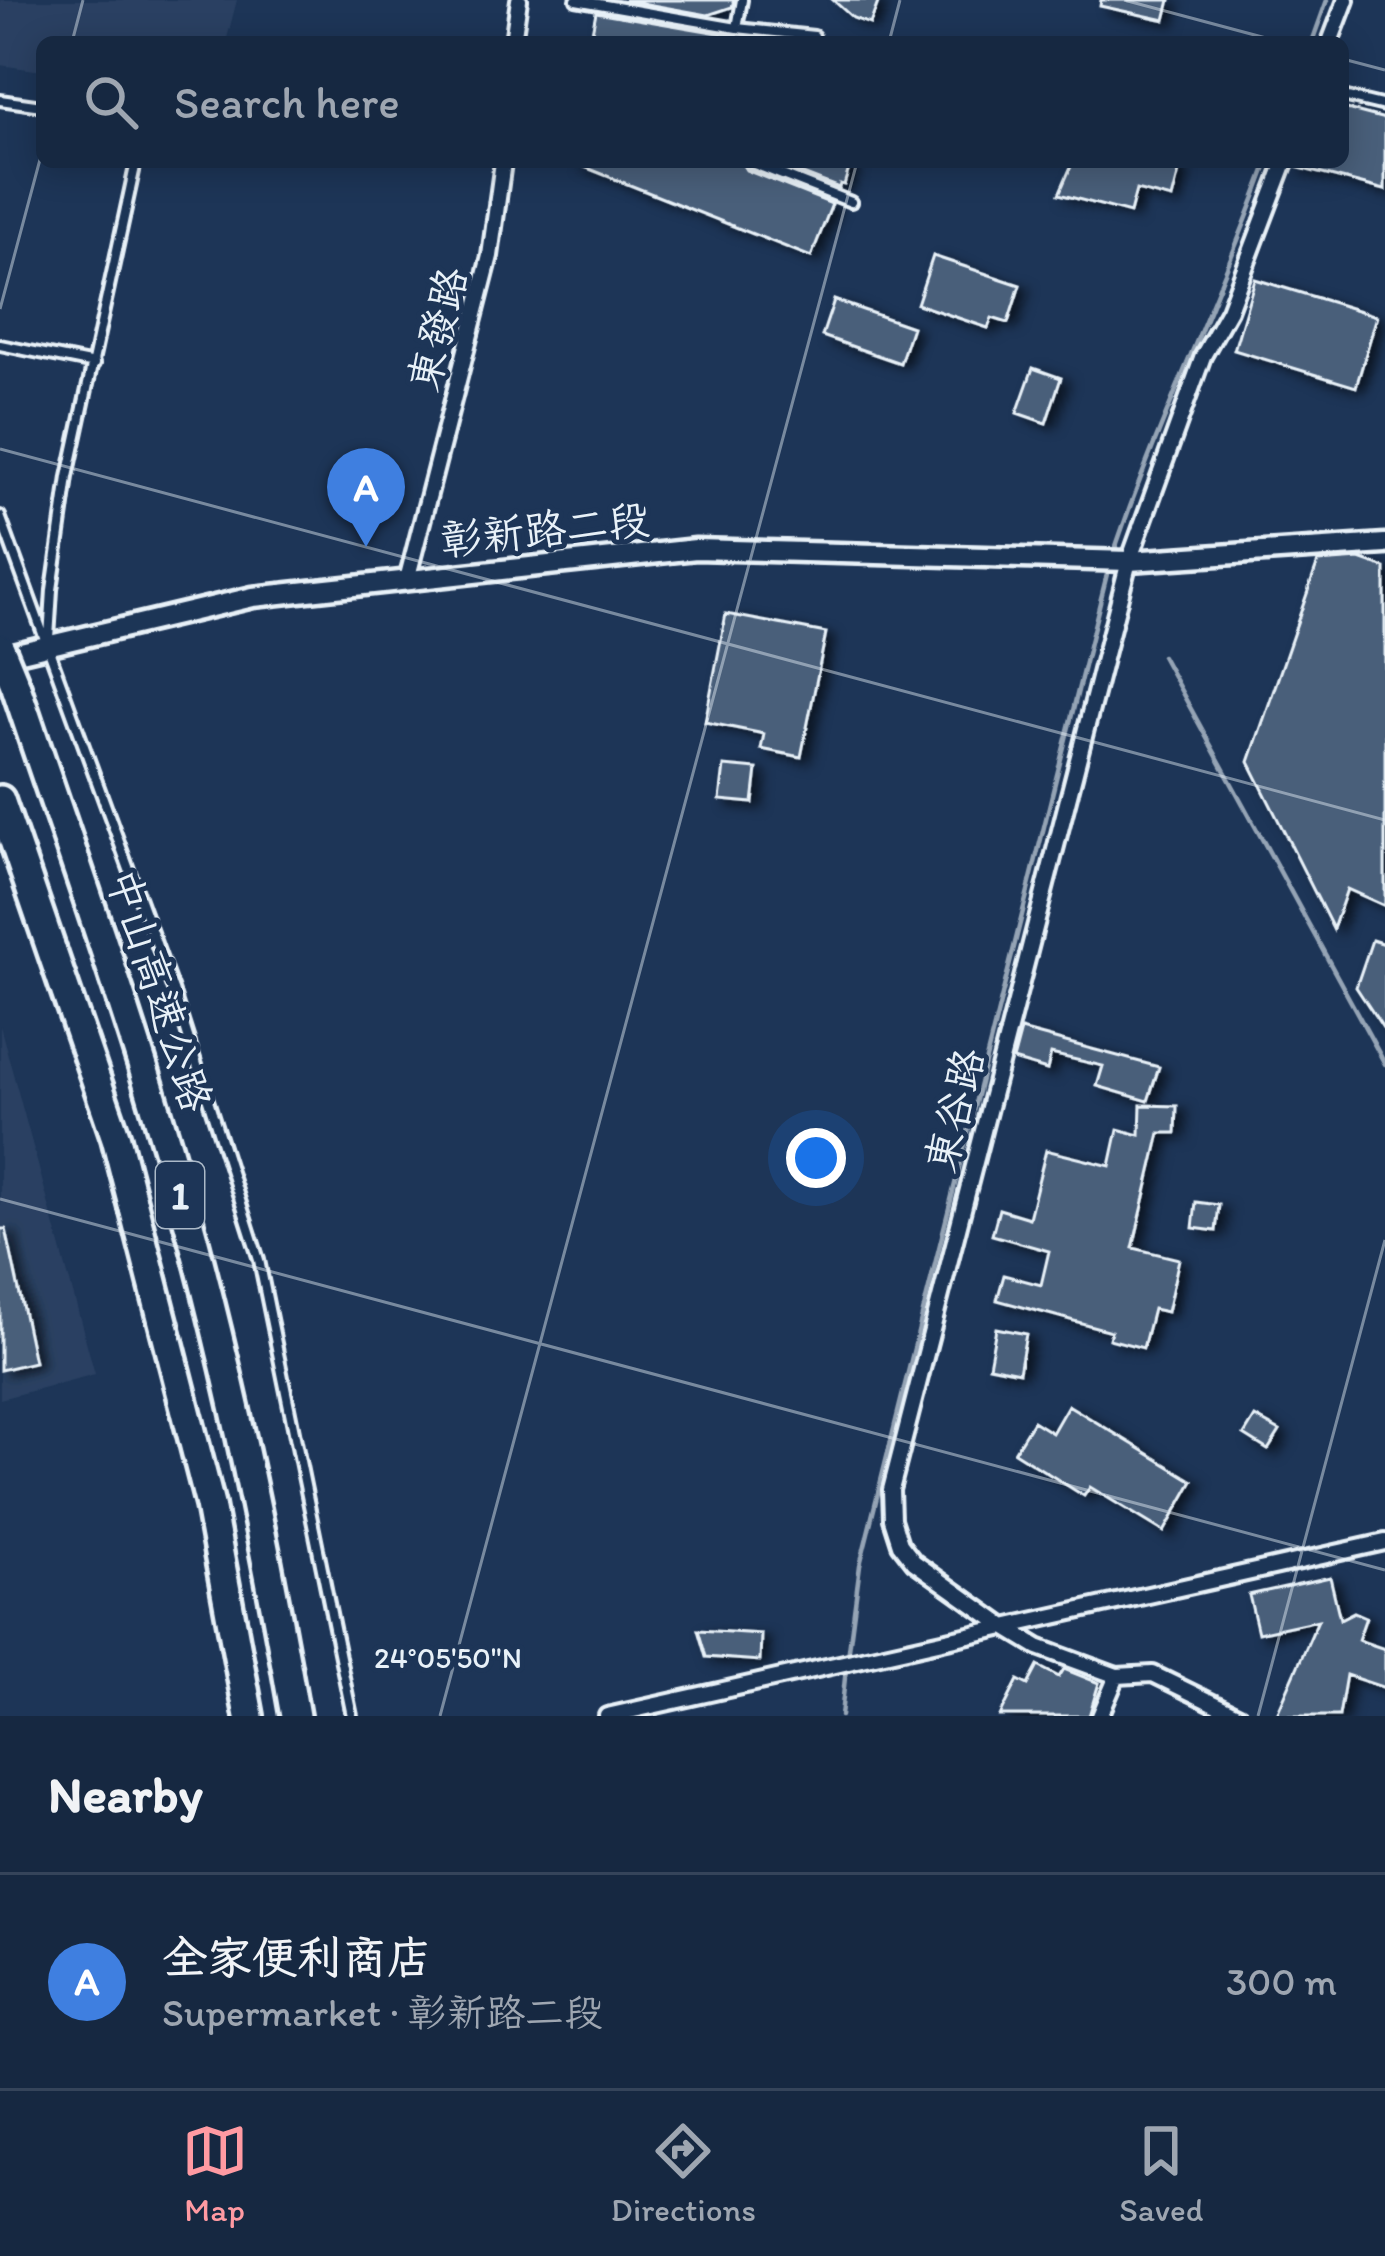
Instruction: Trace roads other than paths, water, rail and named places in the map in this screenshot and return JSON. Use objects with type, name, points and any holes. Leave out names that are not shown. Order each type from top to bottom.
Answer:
[{"type":"highway","name":"中山高速公路","points":[[0,648],[167,1149],[216,1329],[260,1524],[295,1716]]},
{"type":"highway","name":"中山高速公路","points":[[0,800],[116,1138],[210,1505],[249,1716]]},
{"type":"street","points":[[514,36],[519,0]]},
{"type":"street","points":[[1332,36],[1346,0]]},
{"type":"street","name":"東發路","points":[[407,580],[490,256],[502,168]]},
{"type":"street","name":"東谷路","points":[[1239,1716],[1210,1710],[1153,1674],[1117,1676],[1038,1647],[1005,1627],[914,1562],[900,1544],[892,1519],[891,1490],[1129,561],[1203,356],[1229,310],[1283,168]]},
{"type":"street","points":[[1129,561],[1385,544]]},
{"type":"street","name":"彰新路二段","points":[[0,657],[254,597],[696,549],[1129,561]]},
{"type":"street","points":[[607,1716],[1385,1542]]},
{"type":"street","points":[[1100,1716],[1117,1676]]},
{"type":"lane","points":[[576,0],[737,28],[814,36]]},
{"type":"lane","points":[[737,28],[742,0]]},
{"type":"lane","points":[[1349,97],[1385,106]]},
{"type":"lane","points":[[0,100],[36,105]]},
{"type":"lane","points":[[49,645],[68,477],[135,168]]},
{"type":"lane","points":[[764,168],[851,202]]},
{"type":"lane","points":[[0,345],[94,364]]},
{"type":"lane","points":[[0,517],[172,990],[259,1260],[352,1716]]},
{"type":"waterway","points":[[1314,36],[1327,0]]},
{"type":"waterway","points":[[1113,555],[1266,168]]},
{"type":"waterway","points":[[848,1657],[860,1565],[1109,566]]},
{"type":"waterway","points":[[1162,656],[1385,1064]]},
{"type":"waterway","points":[[841,1716],[846,1668]]},
{"type":"place","name":"全家便利商店","points":[[366,547]]}]
